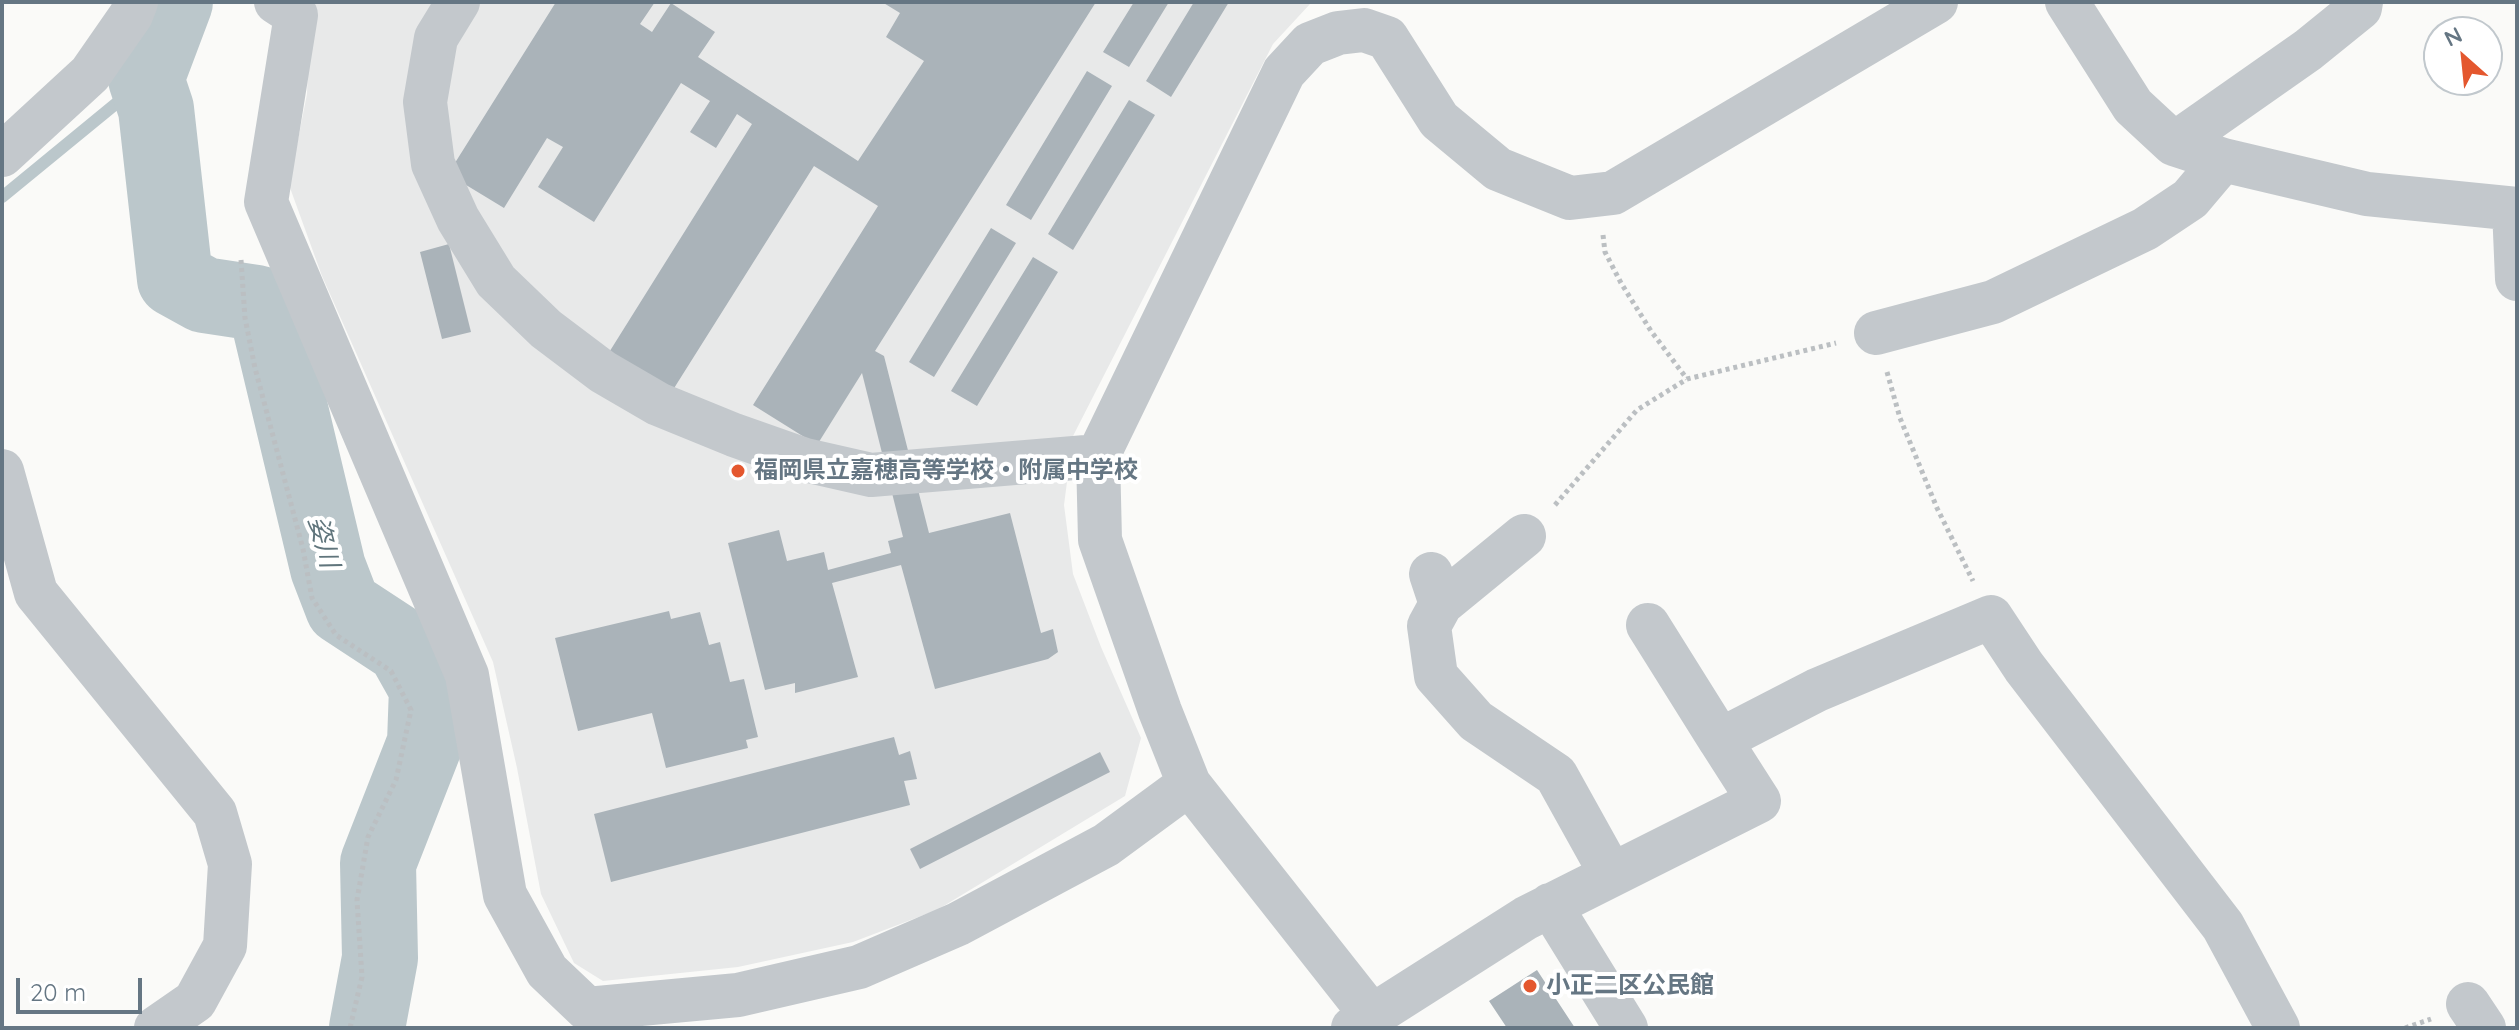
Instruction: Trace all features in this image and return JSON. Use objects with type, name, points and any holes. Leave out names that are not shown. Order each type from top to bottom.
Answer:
[{"type":"street","points":[[2,155],[90,74],[131,15],[136,2]]},
{"type":"street","points":[[276,2],[296,15],[266,202],[467,675],[505,895],[547,971],[587,1009],[738,995],[859,967],[958,924],[1106,845],[1189,784]]},
{"type":"street","points":[[458,2],[436,38],[425,102],[433,164],[458,219],[496,281],[546,329],[603,372],[658,404],[734,435],[805,460],[871,475],[1098,456]]},
{"type":"street","points":[[1648,625],[1759,801],[1526,918],[1358,1025],[1189,784],[1100,540],[1098,456],[1284,72],[1310,44],[1338,33],[1364,30],[1387,38],[1439,120],[1498,169],[1570,198],[1613,193],[1936,2]]},
{"type":"street","points":[[2067,2],[2133,106],[2174,144],[2223,160],[2367,194],[2515,209],[2517,279]]},
{"type":"street","points":[[2174,144],[2308,50],[2360,8],[2361,2]]},
{"type":"street","points":[[1876,333],[1993,302],[2145,229],[2190,199],[2223,160]]},
{"type":"street","points":[[2,471],[36,593],[215,813],[230,864],[225,946],[195,1001],[156,1028]]},
{"type":"street","points":[[1524,536],[1436,589],[1429,626],[1436,676],[1476,721],[1556,775],[1611,874]]},
{"type":"street","points":[[1720,740],[1817,690],[1991,617],[2024,667],[2223,926],[2278,1028]]},
{"type":"street","points":[[1550,905],[1626,1028]]},
{"type":"path","points":[[1596,195],[1605,252],[1651,331],[1687,379]]},
{"type":"path","points":[[243,287],[245,318],[255,368],[303,549],[312,598],[336,635],[391,671],[411,710],[396,780],[368,837],[357,900],[362,977],[350,1028]]},
{"type":"path","points":[[1524,536],[1564,495],[1637,410],[1687,379],[1876,333],[1900,418],[1937,508],[1991,617]]},
{"type":"shaded area","name":"福岡県立嘉穂高等学校・附属中学校","points":[[310,2],[1315,2],[1273,44],[1073,436],[1064,505],[1073,574],[1141,738],[1125,796],[937,910],[853,942],[738,967],[603,981],[574,963],[541,894],[493,662],[322,276],[289,185],[307,94]]},
{"type":"building","points":[[556,2],[655,2],[640,24],[652,32],[671,3],[715,32],[698,57],[858,161],[924,61],[886,37],[900,13],[882,2],[1096,2],[875,351],[884,356],[929,533],[1010,513],[1041,633],[1053,629],[1058,652],[1048,659],[935,689],[901,565],[832,583],[858,677],[795,693],[795,683],[765,690],[728,543],[779,530],[787,561],[824,552],[828,570],[891,553],[888,541],[903,537],[862,373],[817,445],[753,405],[878,206],[814,166],[671,393],[608,354],[752,124],[737,114],[716,148],[690,132],[710,101],[681,83],[594,222],[538,187],[563,147],[547,138],[504,208],[448,174]]},
{"type":"building","points":[[1134,2],[1169,2],[1129,67],[1103,52]]},
{"type":"building","points":[[1194,2],[1229,2],[1171,97],[1146,81]]},
{"type":"building","points":[[1087,71],[1112,86],[1031,220],[1006,205]]},
{"type":"building","points":[[1129,100],[1155,115],[1073,250],[1048,234]]},
{"type":"building","points":[[991,228],[1016,243],[934,377],[909,362]]},
{"type":"building","points":[[449,244],[471,332],[442,339],[420,252]]},
{"type":"building","points":[[1033,257],[1058,272],[977,406],[951,391]]},
{"type":"building","points":[[669,611],[671,619],[700,612],[709,645],[720,642],[730,682],[744,679],[758,737],[746,740],[748,748],[666,768],[652,713],[578,731],[555,638]]},
{"type":"building","points":[[894,737],[899,755],[910,751],[917,779],[904,781],[910,805],[611,882],[594,814]]},
{"type":"building","points":[[1100,752],[1110,772],[920,869],[910,849]]},
{"type":"building","name":"小正二区公民館","points":[[1537,970],[1575,1028],[1507,1028],[1489,1001]]},
{"type":"waterway","name":"姿川","points":[[175,2],[146,79],[156,109],[175,279],[204,295],[257,303],[269,321],[328,568],[343,607],[404,647],[427,688],[425,743],[378,863],[380,958],[367,1028]]},
{"type":"waterway","points":[[2,197],[146,79]]},
{"type":"place","name":"福岡県立嘉穂高等学校・附属中学校","points":[[738,471]]},
{"type":"place","name":"小正二区公民館","points":[[1530,986]]}]
